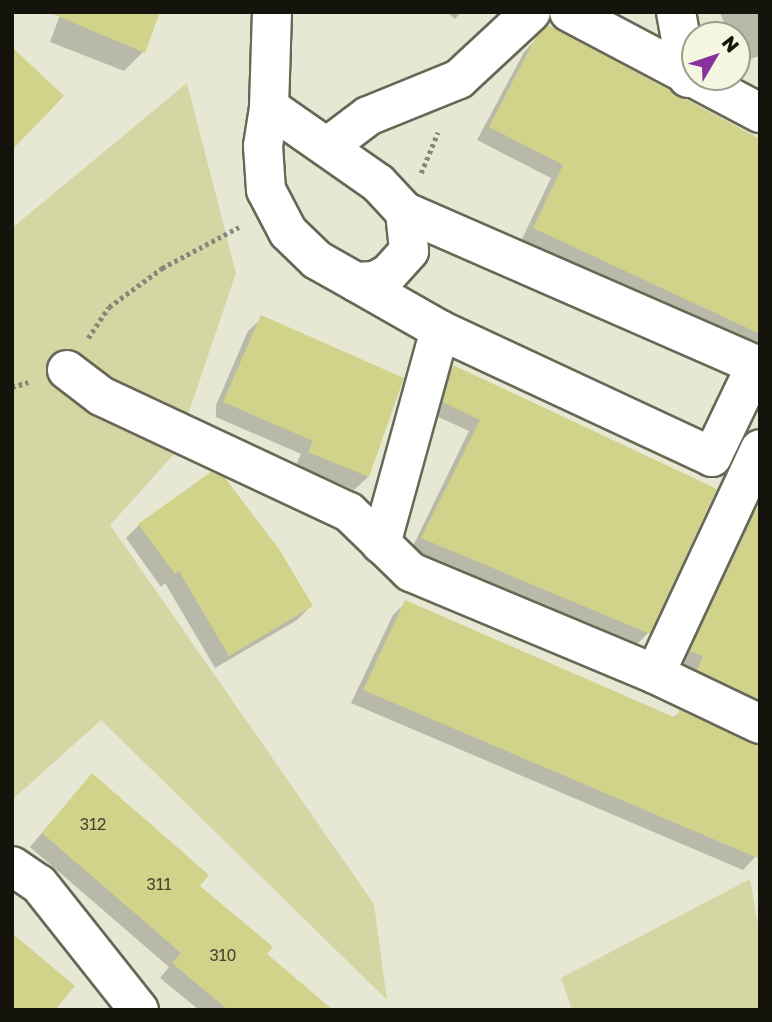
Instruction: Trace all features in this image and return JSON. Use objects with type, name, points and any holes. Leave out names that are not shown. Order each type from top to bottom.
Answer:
[{"type":"lane","points":[[270,107],[378,183],[405,212],[756,365],[712,457],[440,330],[317,260],[288,232],[266,190],[263,146],[270,107],[272,12]]},
{"type":"lane","points":[[327,147],[368,116],[459,79],[531,12]]},
{"type":"lane","points":[[569,12],[681,74]]},
{"type":"lane","points":[[676,12],[681,40]]},
{"type":"lane","points":[[715,91],[760,113]]},
{"type":"lane","points":[[356,282],[375,281],[400,264],[409,251],[405,212]]},
{"type":"lane","points":[[381,544],[440,330]]},
{"type":"lane","points":[[67,370],[101,396],[349,512],[411,572],[655,674],[760,724]]},
{"type":"lane","points":[[655,674],[760,449]]},
{"type":"lane","points":[[12,866],[39,884],[130,1007]]},
{"type":"path","points":[[405,212],[459,79]]},
{"type":"path","points":[[12,387],[67,370],[109,307],[162,268],[274,206]]},
{"type":"green space","points":[[187,83],[236,273],[175,453],[110,525],[374,904],[387,1000],[101,720],[12,800],[12,228]]},
{"type":"green space","points":[[750,879],[760,936],[760,1010],[572,1010],[561,978]]},
{"type":"building","points":[[48,12],[160,12],[145,53]]},
{"type":"building","points":[[548,25],[760,139],[760,334],[533,228],[563,165],[489,127],[536,37]]},
{"type":"building","points":[[12,47],[64,96],[12,150]]},
{"type":"building","points":[[261,315],[404,378],[369,477],[308,452],[313,441],[223,402]]},
{"type":"building","points":[[453,365],[717,489],[650,634],[421,538],[480,420],[443,402]]},
{"type":"building","points":[[211,472],[225,478],[279,549],[313,606],[229,656],[179,571],[175,574],[138,524]]},
{"type":"building","points":[[757,508],[760,509],[760,700],[697,670],[703,656],[690,651]]},
{"type":"building","points":[[405,600],[676,718],[679,710],[760,746],[760,859],[363,690]]},
{"type":"building","points":[[92,773],[209,875],[200,886],[273,947],[267,954],[333,1010],[228,1010],[172,963],[181,953],[42,833]]},
{"type":"building","points":[[12,933],[75,986],[55,1010],[12,1010]]}]
